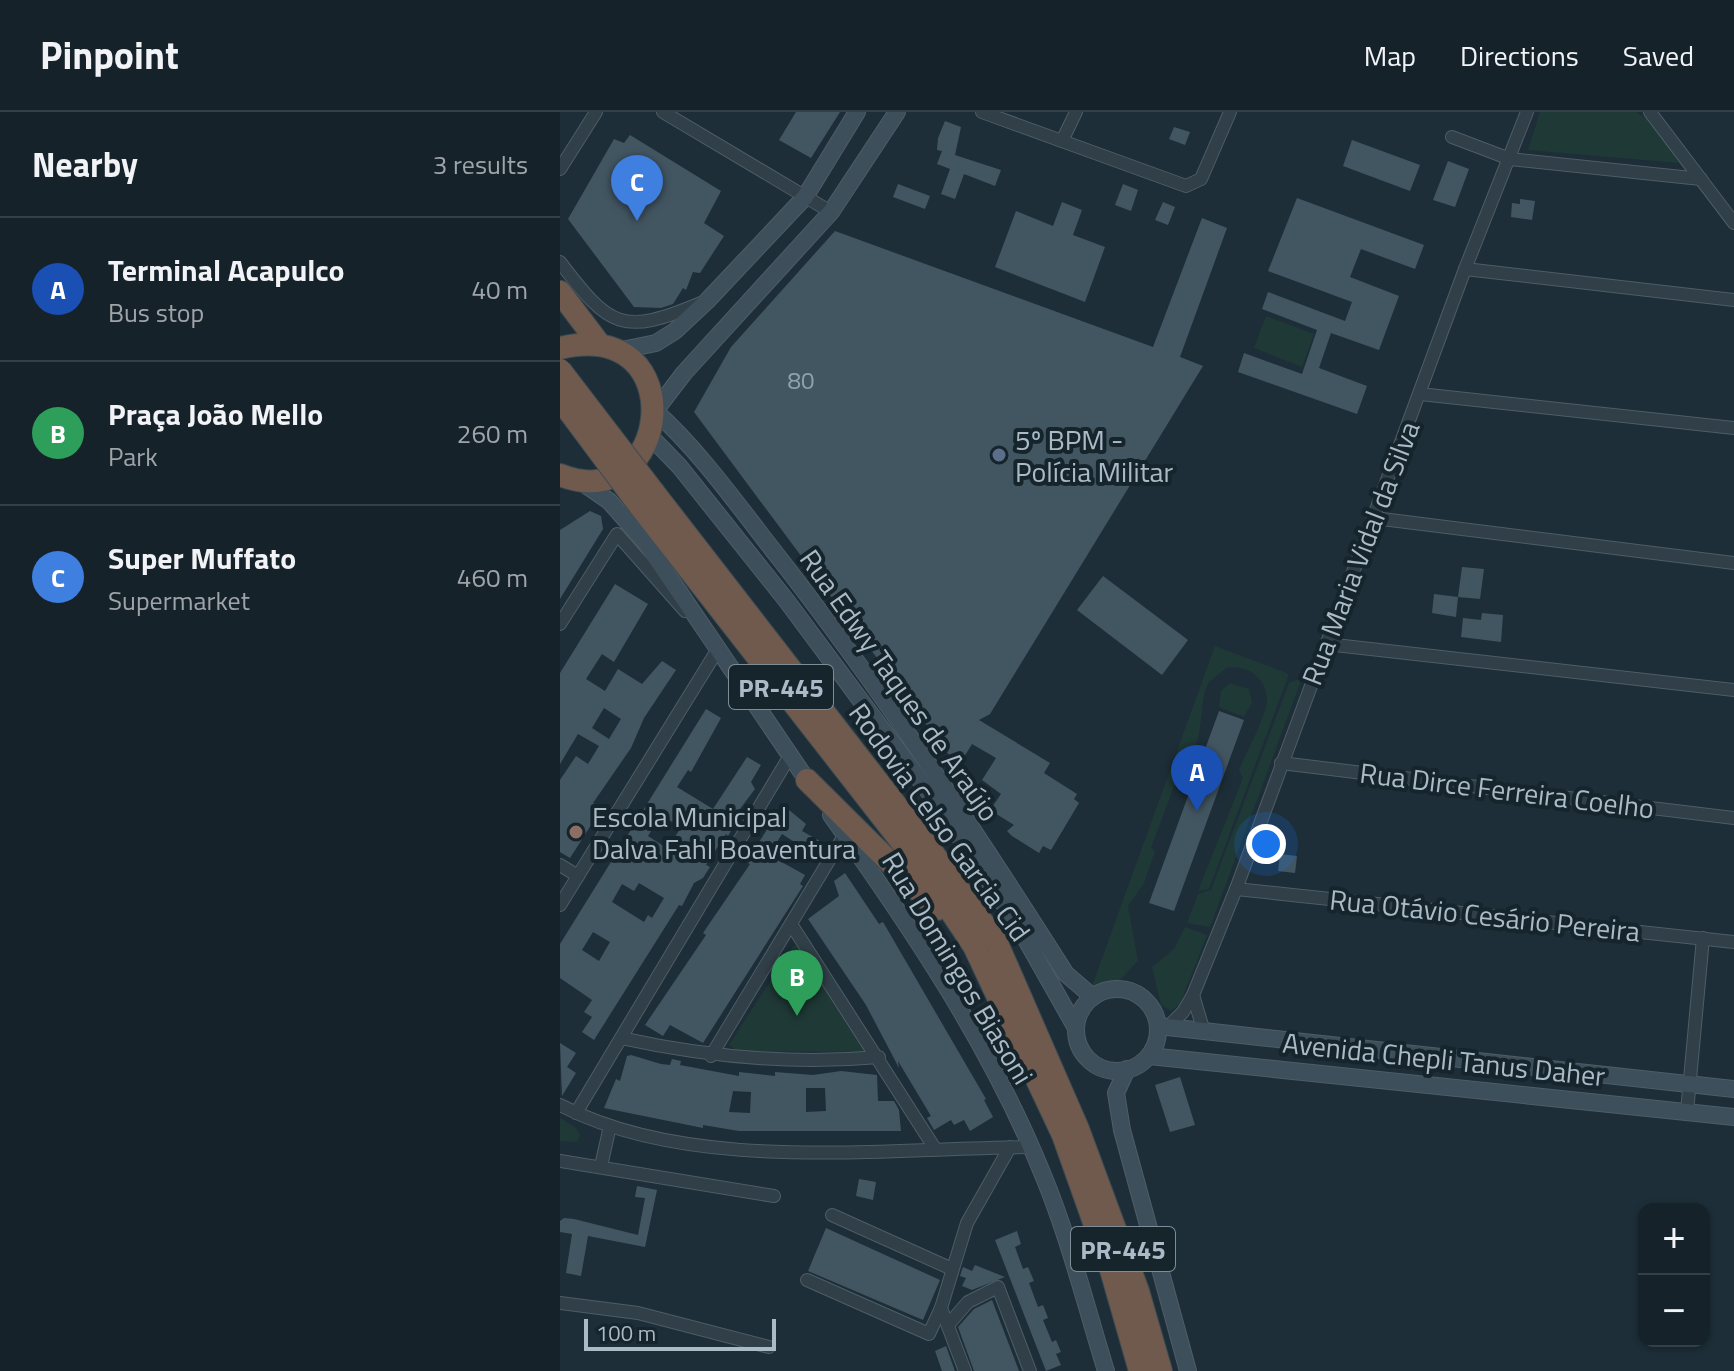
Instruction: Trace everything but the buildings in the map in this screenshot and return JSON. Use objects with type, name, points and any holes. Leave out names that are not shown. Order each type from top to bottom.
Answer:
[{"type":"highway","points":[[560,292],[608,348],[644,376],[655,411],[650,436],[638,457],[626,468],[611,476],[569,478]]},
{"type":"highway","points":[[560,348],[581,343],[608,348]]},
{"type":"highway","name":"Rodovia Celso Garcia Cid","points":[[560,370],[647,500],[922,868],[974,946],[1063,1135],[1111,1270],[1140,1371]]},
{"type":"highway","name":"Rodovia Celso Garcia Cid","points":[[560,399],[647,500],[930,849],[996,941],[1078,1129],[1138,1291],[1161,1371]]},
{"type":"highway","points":[[807,780],[974,946]]},
{"type":"main road","points":[[608,348],[656,343],[675,331],[707,301],[805,197],[857,112]]},
{"type":"main road","points":[[655,411],[684,373],[831,212],[897,112]]},
{"type":"main road","name":"Rua Edwy Taques de Araújo","points":[[655,411],[745,514],[823,615],[900,720],[1066,974],[1093,997]]},
{"type":"main road","name":"Rua Edwy Taques de Araújo","points":[[650,436],[680,467],[728,527],[891,738],[1016,922],[1076,1028]]},
{"type":"main road","name":"Rua Domingos Biasoni","points":[[569,478],[609,501],[646,543],[925,952],[1007,1097],[1044,1176],[1106,1371]]},
{"type":"main road","points":[[1104,991],[1130,991],[1151,1006],[1162,1027],[1149,1056],[1127,1069],[1102,1068],[1091,1061],[1083,1051],[1076,1028],[1084,1006],[1104,991]]},
{"type":"main road","name":"Avenida Chepli Tanus Daher","points":[[1162,1027],[1734,1089]]},
{"type":"main road","name":"Avenida Chepli Tanus Daher","points":[[1149,1056],[1734,1117]]},
{"type":"main road","points":[[1127,1069],[1116,1093],[1122,1130],[1188,1371]]},
{"type":"street","points":[[560,169],[596,112]]},
{"type":"street","points":[[663,112],[831,212]]},
{"type":"street","points":[[982,112],[1176,185],[1193,185],[1201,179],[1230,112]]},
{"type":"street","points":[[1062,141],[1076,112]]},
{"type":"street","name":"Rua Maria Vidal da Silva","points":[[1162,1027],[1183,1012],[1193,995],[1236,889],[1465,269],[1527,112]]},
{"type":"street","points":[[1650,112],[1734,223]]},
{"type":"street","points":[[1452,137],[1510,159],[1701,179]]},
{"type":"street","points":[[560,262],[585,295],[608,317],[636,323],[656,322],[707,301]]},
{"type":"street","points":[[1465,269],[1734,300]]},
{"type":"street","points":[[1420,394],[1734,428]]},
{"type":"street","points":[[1374,518],[1734,563]]},
{"type":"street","points":[[560,624],[617,534],[718,649],[560,905]]},
{"type":"street","points":[[1326,644],[1734,690]]},
{"type":"street","points":[[576,1113],[791,754]]},
{"type":"street","name":"Rua Dirce Ferreira Coelho","points":[[1281,763],[1734,818]]},
{"type":"street","points":[[711,1056],[845,834]]},
{"type":"street","points":[[560,865],[578,876]]},
{"type":"street","name":"Rua Otávio Cesário Pereira","points":[[1236,889],[1734,942]]},
{"type":"street","points":[[791,924],[934,1147]]},
{"type":"street","points":[[1687,1112],[1703,938]]},
{"type":"street","points":[[1193,995],[1204,1032]]},
{"type":"street","points":[[621,1038],[711,1056],[799,1060],[879,1057]]},
{"type":"street","points":[[560,1105],[610,1126],[662,1140],[733,1148],[803,1151],[1030,1147]]},
{"type":"street","points":[[601,1166],[610,1126]]},
{"type":"street","points":[[807,1280],[929,1334],[941,1308],[967,1223],[1010,1147]]},
{"type":"street","points":[[560,1161],[774,1196]]},
{"type":"street","points":[[832,1215],[952,1269]]},
{"type":"street","points":[[948,1325],[968,1302],[998,1287],[1030,1371]]},
{"type":"street","points":[[560,1303],[638,1313],[769,1347]]},
{"type":"street","points":[[941,1308],[965,1371]]},
{"type":"green space","points":[[1540,112],[1636,112],[1651,122],[1679,163],[1528,150]]},
{"type":"green space","points":[[1266,316],[1314,334],[1302,367],[1254,348]]},
{"type":"green space","points":[[1215,646],[1289,674],[1209,889],[1198,891],[1243,778],[1239,770],[1260,724],[1267,699],[1259,678],[1241,668],[1226,668],[1209,682],[1196,743],[1184,759],[1151,848],[1155,851],[1144,883],[1128,906],[1138,961],[1103,998],[1092,986]]},
{"type":"green space","points":[[1302,678],[1210,927],[1187,923],[1198,894],[1211,890],[1289,683]]},
{"type":"green space","points":[[1230,683],[1249,689],[1252,702],[1244,717],[1219,707],[1221,691]]},
{"type":"green space","points":[[1185,927],[1207,935],[1180,1004],[1171,1011],[1161,1005],[1152,967],[1174,949]]},
{"type":"green space","points":[[793,946],[799,946],[866,1052],[736,1051],[729,1045]]},
{"type":"green space","points":[[560,1118],[576,1128],[580,1135],[577,1142],[560,1141]]},
{"type":"place","name":"Super Muffato","points":[[637,221]]},
{"type":"place","name":"5º BPM - Polícia Militar","points":[[999,455]]},
{"type":"place","name":"Terminal Acapulco","points":[[1197,811]]},
{"type":"place","name":"Escola Municipal Dalva Fahl Boaventura","points":[[576,832]]},
{"type":"place","name":"Praça João Mello","points":[[797,1016]]}]
